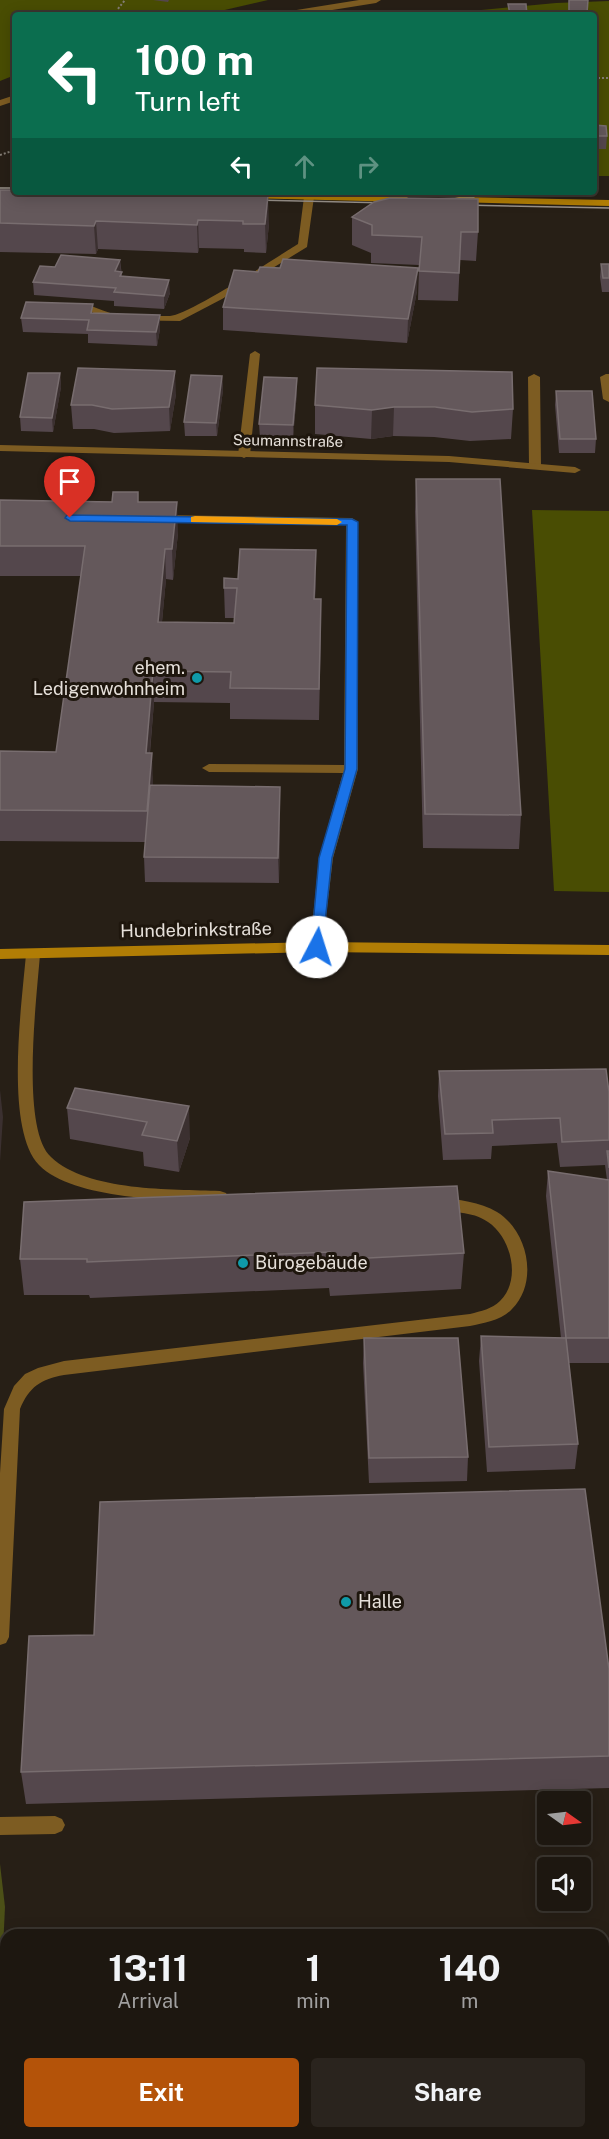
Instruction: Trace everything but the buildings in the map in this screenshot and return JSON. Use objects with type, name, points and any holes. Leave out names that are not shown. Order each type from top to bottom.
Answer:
[{"type":"street","points":[[302,12],[376,0]]},
{"type":"street","points":[[235,196],[417,199]]},
{"type":"street","points":[[62,307],[93,309],[112,317],[176,319],[218,297],[303,245],[309,197]]},
{"type":"street","points":[[453,200],[609,203]]},
{"type":"street","points":[[244,455],[255,354]]},
{"type":"street","points":[[534,377],[535,466]]},
{"type":"street","points":[[606,377],[609,399]]},
{"type":"street","name":"Seumannstraße","points":[[0,448],[449,459],[575,470]]},
{"type":"street","points":[[141,519],[352,522],[351,769],[326,858],[317,947]]},
{"type":"street","points":[[209,768],[351,769]]},
{"type":"street","name":"Hundebrinkstraße","points":[[0,954],[317,947],[609,950]]},
{"type":"street","points":[[33,954],[27,1054],[28,1108],[32,1141],[44,1160],[60,1172],[103,1186],[144,1193],[240,1198]]},
{"type":"street","points":[[0,1637],[12,1409],[25,1383],[36,1374],[64,1368],[470,1320],[489,1315],[508,1304],[516,1288],[518,1265],[516,1244],[508,1230],[493,1217],[465,1206],[419,1202]]},
{"type":"street","points":[[0,1826],[56,1825]]},
{"type":"path","points":[[115,12],[125,0]]},
{"type":"shaded area","points":[[0,0],[268,0],[216,12],[12,12],[12,76],[0,81]]},
{"type":"shaded area","points":[[609,1],[609,176],[597,176],[597,12],[461,12],[556,3]]},
{"type":"shaded area","points":[[532,510],[609,511],[609,892],[554,891]]},
{"type":"green space","points":[[0,1864],[5,1907],[4,1929],[0,1929]]},
{"type":"tram line","points":[[0,188],[12,188]]},
{"type":"tram line","points":[[378,195],[474,197]]},
{"type":"tram line","points":[[252,200],[390,203]]},
{"type":"tram line","points":[[462,205],[609,208]]},
{"type":"slow traffic","points":[[195,520],[337,522]]},
{"type":"place","name":"ehem. Ledigenwohnheim","points":[[197,678]]},
{"type":"place","name":"Bürogebäude","points":[[243,1263]]},
{"type":"place","name":"Halle","points":[[346,1602]]},
{"type":"route","points":[[70,518],[352,522],[351,769],[326,858],[317,947]]}]
